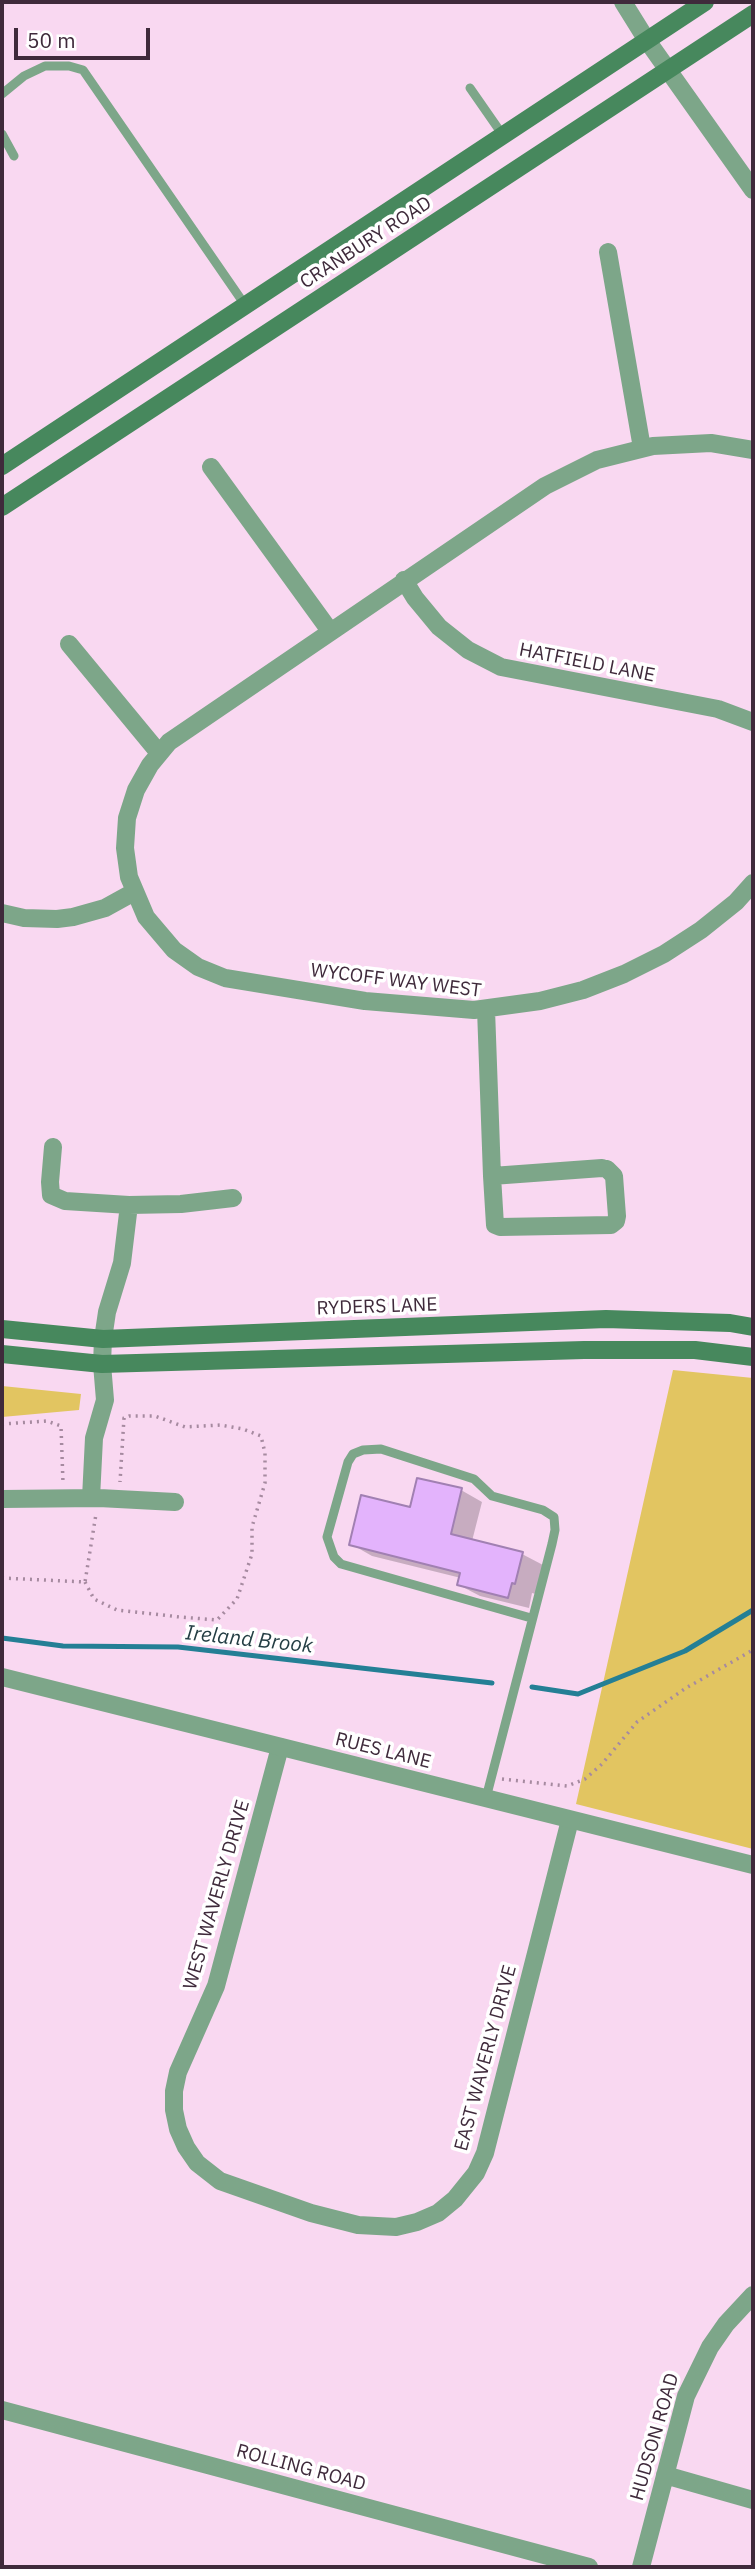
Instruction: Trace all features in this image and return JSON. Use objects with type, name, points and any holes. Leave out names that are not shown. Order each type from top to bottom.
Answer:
[{"type":"main road","name":"CRANBURY ROAD","points":[[2,466],[705,2]]},
{"type":"main road","name":"CRANBURY ROAD","points":[[2,507],[668,68],[753,15]]},
{"type":"main road","name":"RYDERS LANE","points":[[2,1329],[103,1339],[606,1319],[730,1323],[753,1327]]},
{"type":"main road","points":[[2,1354],[102,1364],[598,1350],[695,1350],[753,1357]]},
{"type":"street","points":[[623,2],[646,39],[753,190]]},
{"type":"street","points":[[608,252],[642,448]]},
{"type":"street","name":"WYCOFF WAY WEST","points":[[492,1176],[607,1169],[614,1176],[616,1221],[611,1225],[500,1227],[495,1224],[493,1219],[486,1009],[365,1002],[225,978],[198,967],[174,950],[146,917],[134,892],[126,862],[127,818],[139,784],[159,753],[180,733],[545,486],[597,460],[642,448],[711,443],[753,450]]},
{"type":"street","points":[[211,467],[330,631]]},
{"type":"street","name":"HATFIELD LANE","points":[[404,580],[420,606],[439,627],[468,650],[501,667],[718,709],[753,722]]},
{"type":"street","points":[[69,644],[159,753]]},
{"type":"street","points":[[486,1009],[540,1001],[583,990],[624,974],[664,954],[701,930],[736,902],[753,883]]},
{"type":"street","points":[[2,912],[24,918],[73,917],[104,908],[134,892]]},
{"type":"street","points":[[53,1147],[51,1195],[65,1201],[128,1205],[181,1204],[233,1198]]},
{"type":"street","points":[[95,1498],[93,1438],[105,1400],[103,1339],[107,1312],[122,1263],[128,1205]]},
{"type":"street","points":[[2,1499],[95,1498],[175,1502]]},
{"type":"street","name":"RUES LANE","points":[[2,1677],[753,1865]]},
{"type":"street","name":"WEST WAVERLY DRIVE","points":[[280,1747],[216,1986],[178,2071],[174,2110],[186,2147],[197,2163],[220,2181],[299,2209],[358,2225]]},
{"type":"street","name":"EAST WAVERLY DRIVE","points":[[358,2225],[396,2227],[438,2213],[455,2199],[476,2173],[485,2153],[570,1820]]},
{"type":"street","name":"HUDSON ROAD","points":[[641,2567],[686,2396],[696,2371],[726,2324],[753,2295]]},
{"type":"street","name":"ROLLING ROAD","points":[[2,2410],[589,2567]]},
{"type":"street","points":[[665,2475],[753,2500]]},
{"type":"lane","points":[[2,94],[24,76],[45,66],[69,66],[83,71],[244,305]]},
{"type":"lane","points":[[470,88],[502,134]]},
{"type":"lane","points":[[2,134],[14,156]]},
{"type":"lane","points":[[486,1798],[531,1618],[539,1598],[552,1544],[554,1517],[543,1510],[492,1496],[474,1479],[381,1449],[363,1450],[353,1454],[348,1462],[327,1537],[334,1557],[341,1564],[531,1618]]},
{"type":"path","points":[[95,1498],[85,1582],[94,1600],[117,1610],[217,1620],[237,1599],[252,1554],[252,1528],[265,1483],[265,1453],[261,1436],[220,1425],[185,1427],[155,1416],[124,1418],[119,1499]]},
{"type":"path","points":[[2,1424],[47,1422],[61,1426],[64,1498]]},
{"type":"path","points":[[2,1578],[85,1582]]},
{"type":"path","points":[[508,1780],[568,1786],[586,1779],[637,1722],[686,1688],[753,1650]]},
{"type":"shaded area","points":[[673,1370],[753,1378],[753,1849],[576,1804]]},
{"type":"shaded area","points":[[2,1386],[81,1394],[79,1410],[2,1417]]},
{"type":"building","points":[[417,1478],[462,1488],[451,1534],[523,1552],[515,1584],[512,1583],[508,1598],[457,1585],[460,1573],[349,1545],[361,1495],[410,1507]]},
{"type":"waterway","name":"Ireland Brook","points":[[532,1687],[578,1694],[685,1651],[753,1610]]},
{"type":"waterway","name":"Ireland Brook","points":[[2,1638],[63,1646],[178,1647],[492,1683]]}]
